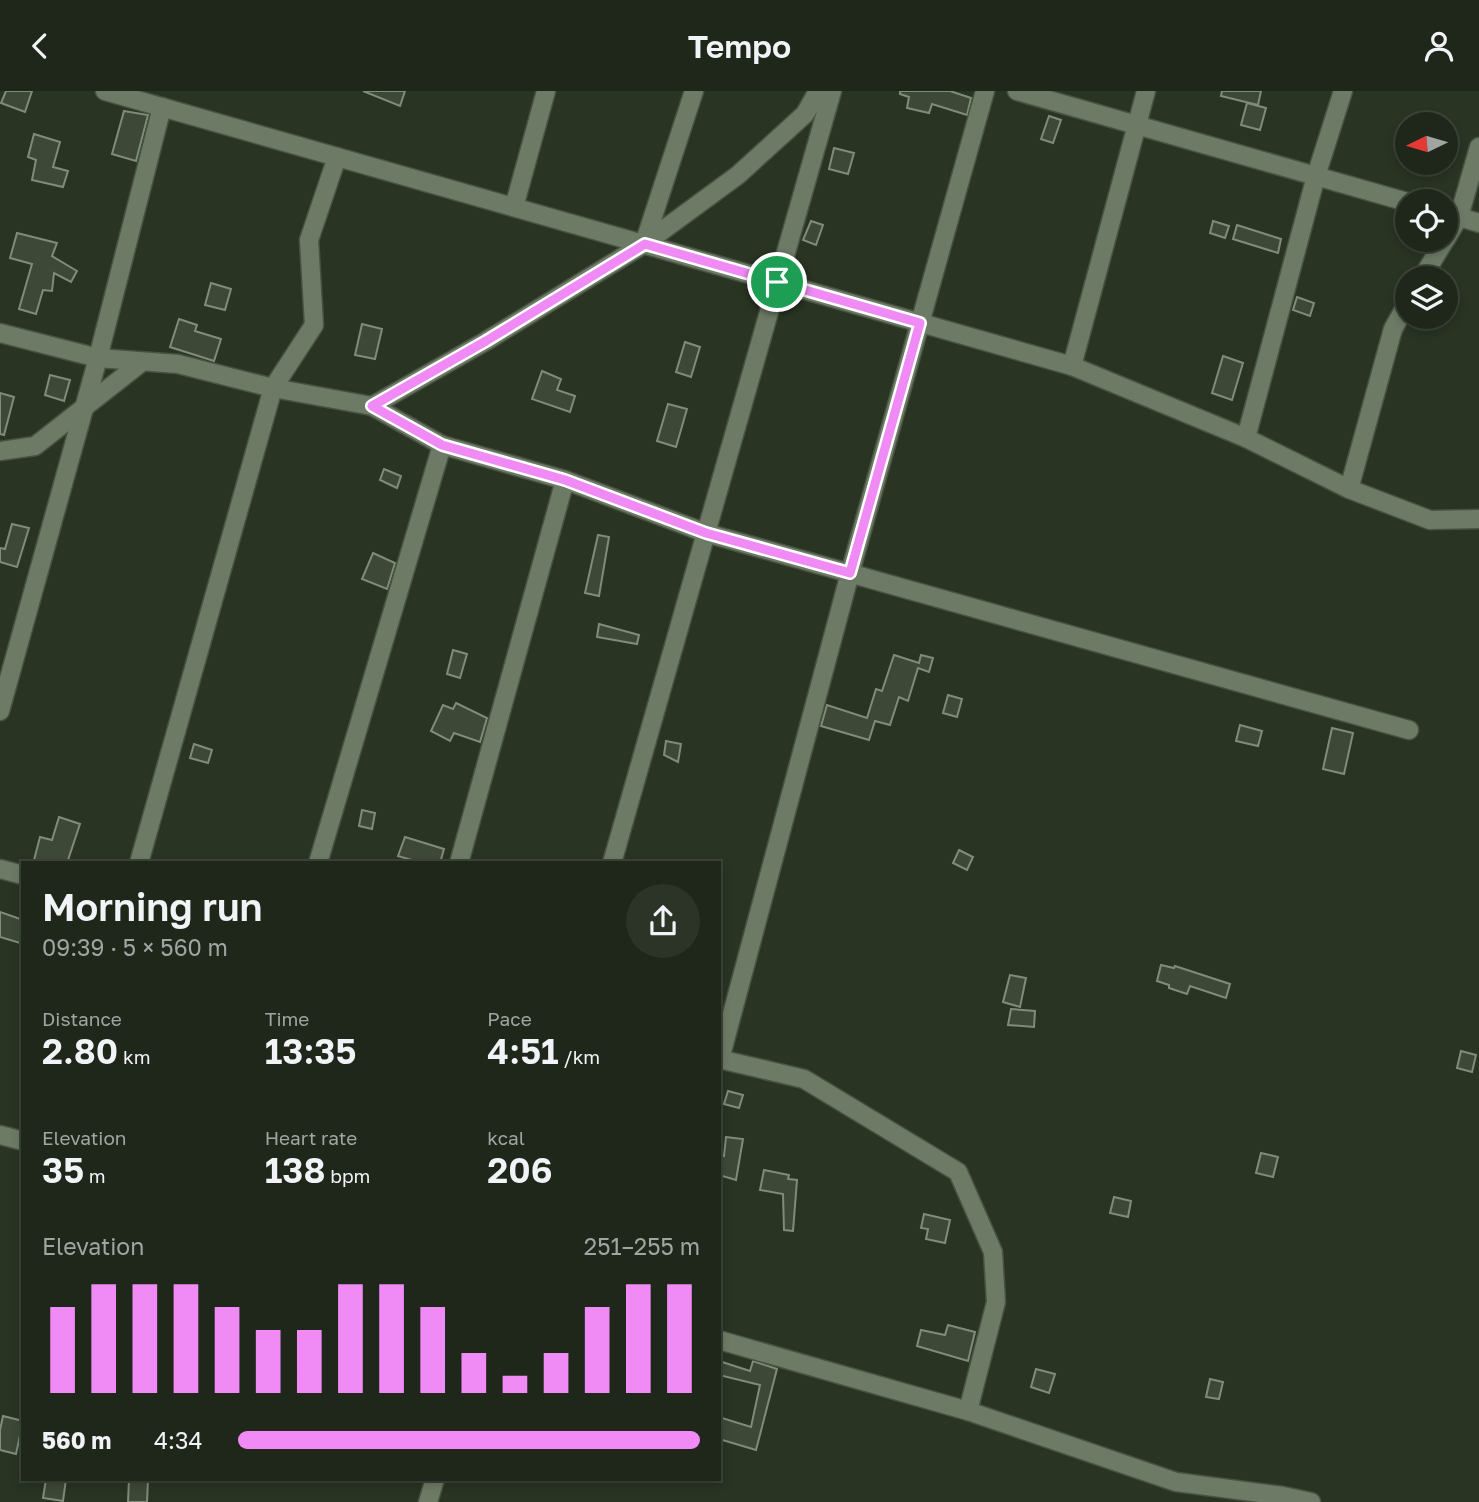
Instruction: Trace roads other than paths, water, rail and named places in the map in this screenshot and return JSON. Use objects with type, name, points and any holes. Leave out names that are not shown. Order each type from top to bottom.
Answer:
[{"type":"street","points":[[105,91],[1072,366],[1246,438],[1349,489],[1430,520],[1479,519]]},
{"type":"street","points":[[514,207],[546,91]]},
{"type":"street","points":[[645,244],[694,91]]},
{"type":"street","points":[[372,406],[486,341],[645,244],[738,175],[805,114],[818,91]]},
{"type":"street","points":[[613,861],[832,91]]},
{"type":"street","points":[[721,1052],[850,573],[985,91]]},
{"type":"street","points":[[1017,91],[1395,199]]},
{"type":"street","points":[[1072,366],[1146,91]]},
{"type":"street","points":[[1246,438],[1316,176],[1343,91]]},
{"type":"street","points":[[0,711],[98,358],[162,107]]},
{"type":"street","points":[[1458,200],[1479,147]]},
{"type":"street","points":[[140,861],[273,388],[314,325],[309,240],[337,157]]},
{"type":"street","points":[[1458,217],[1479,223]]},
{"type":"street","points":[[1349,489],[1395,324]]},
{"type":"street","points":[[0,333],[98,358],[178,364],[273,388],[372,406],[442,445],[565,480],[706,533],[1409,730]]},
{"type":"street","points":[[0,451],[35,446],[85,404],[142,362]]},
{"type":"street","points":[[319,861],[442,445]]},
{"type":"street","points":[[460,861],[565,480]]},
{"type":"street","points":[[0,869],[21,875]]},
{"type":"street","points":[[721,1059],[804,1080],[958,1172],[993,1252],[996,1302],[968,1411]]},
{"type":"street","points":[[0,1135],[21,1140]]},
{"type":"street","points":[[721,1341],[968,1411],[1176,1482],[1311,1502]]},
{"type":"street","points":[[428,1502],[434,1481]]}]
